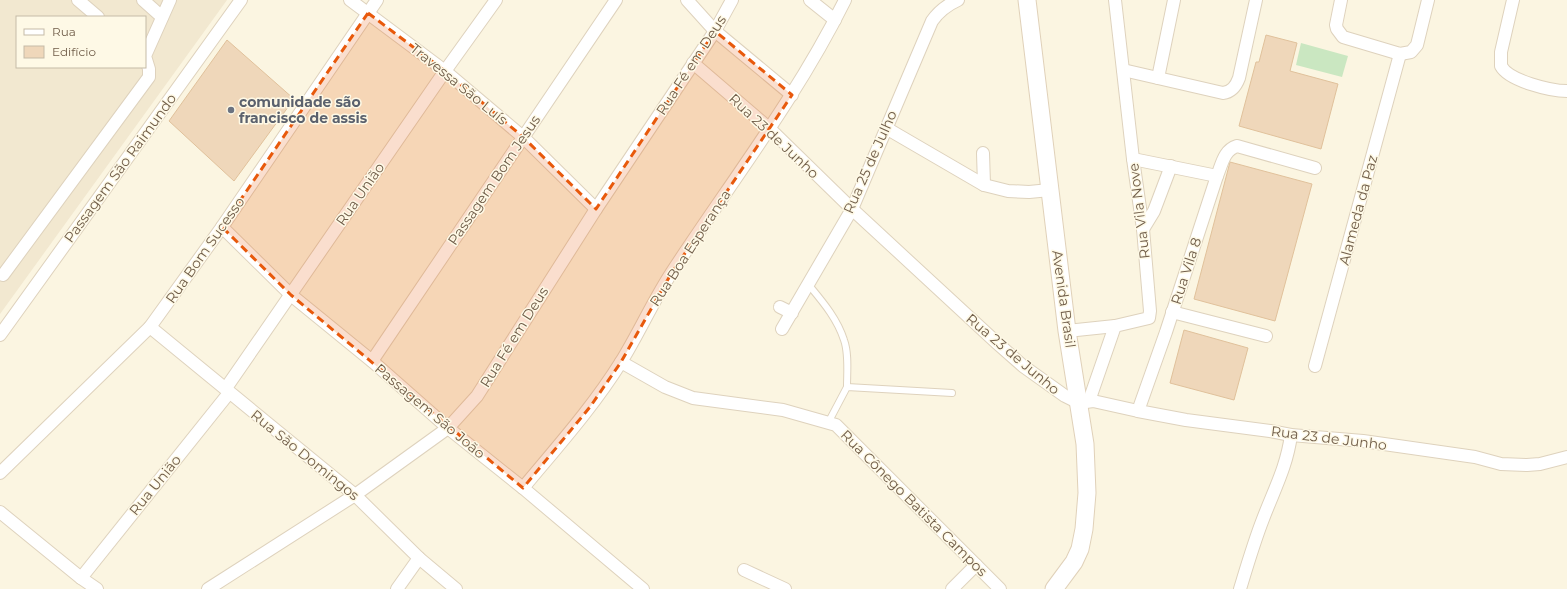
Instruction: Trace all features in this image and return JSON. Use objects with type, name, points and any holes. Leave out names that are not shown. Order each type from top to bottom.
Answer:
[{"type":"main road","name":"Avenida Brasil","points":[[1027,0],[1068,331],[1084,402],[1088,493],[1084,529],[1080,549],[1074,562],[1054,589]]},
{"type":"street","points":[[78,0],[97,16]]},
{"type":"street","points":[[143,0],[162,16]]},
{"type":"street","points":[[146,54],[170,0]]},
{"type":"street","name":"Passagem São Raimundo","points":[[0,336],[240,0]]},
{"type":"street","name":"Travessa São Luís","points":[[350,0],[445,71],[523,137],[596,209]]},
{"type":"street","name":"Rua Bom Sucesso","points":[[0,473],[150,327],[222,227],[377,0]]},
{"type":"street","name":"Rua União","points":[[81,578],[227,390],[445,71],[496,0]]},
{"type":"street","name":"Passagem Bom Jesus","points":[[372,361],[616,0]]},
{"type":"street","points":[[687,0],[715,31],[792,95]]},
{"type":"street","name":"Rua Fé em Deus","points":[[208,589],[355,495],[448,428],[477,396],[596,209],[715,31],[732,0]]},
{"type":"street","points":[[810,0],[835,20]]},
{"type":"street","name":"Rua Boa Esperança","points":[[523,488],[590,408],[621,362],[671,274],[792,95],[845,0]]},
{"type":"street","name":"Rua 25 de Julho","points":[[782,329],[852,209],[932,21],[937,13],[944,7],[958,0]]},
{"type":"street","name":"Rua Vila Nove","points":[[1115,0],[1133,159],[1143,229],[1149,318]]},
{"type":"street","points":[[1158,78],[1174,0]]},
{"type":"street","points":[[1123,70],[1223,93],[1231,90],[1238,81],[1256,0]]},
{"type":"street","points":[[1341,0],[1336,25],[1337,30],[1343,37],[1400,54],[1411,52],[1417,45],[1428,0]]},
{"type":"street","points":[[1513,0],[1500,60],[1503,70],[1517,78],[1531,83],[1558,91],[1567,91]]},
{"type":"street","name":"Alameda da Paz","points":[[1315,366],[1400,54]]},
{"type":"street","points":[[2,275],[149,77],[150,69],[146,59]]},
{"type":"street","name":"Rua 23 de Junho","points":[[693,63],[770,129],[852,209],[1023,366],[1064,396],[1084,402],[1186,420],[1270,430],[1292,435],[1363,441],[1474,457],[1501,464],[1540,464],[1567,457]]},
{"type":"street","points":[[886,128],[984,185],[1008,191],[1050,190]]},
{"type":"street","name":"Rua Vila 8","points":[[1138,411],[1226,152],[1237,146],[1315,168]]},
{"type":"street","points":[[983,153],[984,185]]},
{"type":"street","points":[[1133,159],[1217,176]]},
{"type":"street","points":[[1143,229],[1154,211],[1171,166]]},
{"type":"street","name":"Passagem São João","points":[[222,227],[291,295],[372,361],[448,428],[523,488],[643,589]]},
{"type":"street","points":[[780,307],[792,313]]},
{"type":"street","points":[[1068,331],[1115,326],[1149,318],[1170,318],[1266,336]]},
{"type":"street","points":[[1084,402],[1115,326]]},
{"type":"street","name":"Rua São Domingos","points":[[150,327],[355,495],[419,558],[456,589]]},
{"type":"street","name":"Rua Cônego Batista Campos","points":[[621,362],[664,387],[693,398],[783,410],[836,424],[1000,589]]},
{"type":"street","points":[[1240,589],[1263,519],[1284,468],[1289,453],[1292,435]]},
{"type":"street","points":[[0,512],[81,578],[97,589]]},
{"type":"street","points":[[397,589],[419,558]]},
{"type":"street","points":[[952,589],[976,565]]},
{"type":"street","points":[[744,570],[785,589]]},
{"type":"lane","points":[[808,284],[825,305],[844,340],[847,362],[847,387],[828,423]]},
{"type":"lane","points":[[847,387],[952,393]]},
{"type":"highlighted area","points":[[368,13],[445,71],[523,137],[596,209],[715,31],[792,95],[671,274],[621,362],[590,407],[523,488],[291,295],[222,227]]},
{"type":"shaded area","points":[[0,0],[227,0],[0,314]]},
{"type":"green space","points":[[1301,43],[1348,56],[1342,77],[1296,65]]},
{"type":"building","points":[[1266,35],[1297,43],[1290,71],[1338,84],[1321,149],[1239,126],[1256,62],[1259,62]]},
{"type":"building","name":"comunidade são francisco de assis","points":[[227,40],[294,99],[234,181],[169,121]]},
{"type":"building","points":[[1230,162],[1312,184],[1275,321],[1194,299]]},
{"type":"building","points":[[1184,330],[1248,348],[1234,400],[1170,383]]},
{"type":"place","name":"comunidade são francisco de assis","points":[[231,110]]}]
